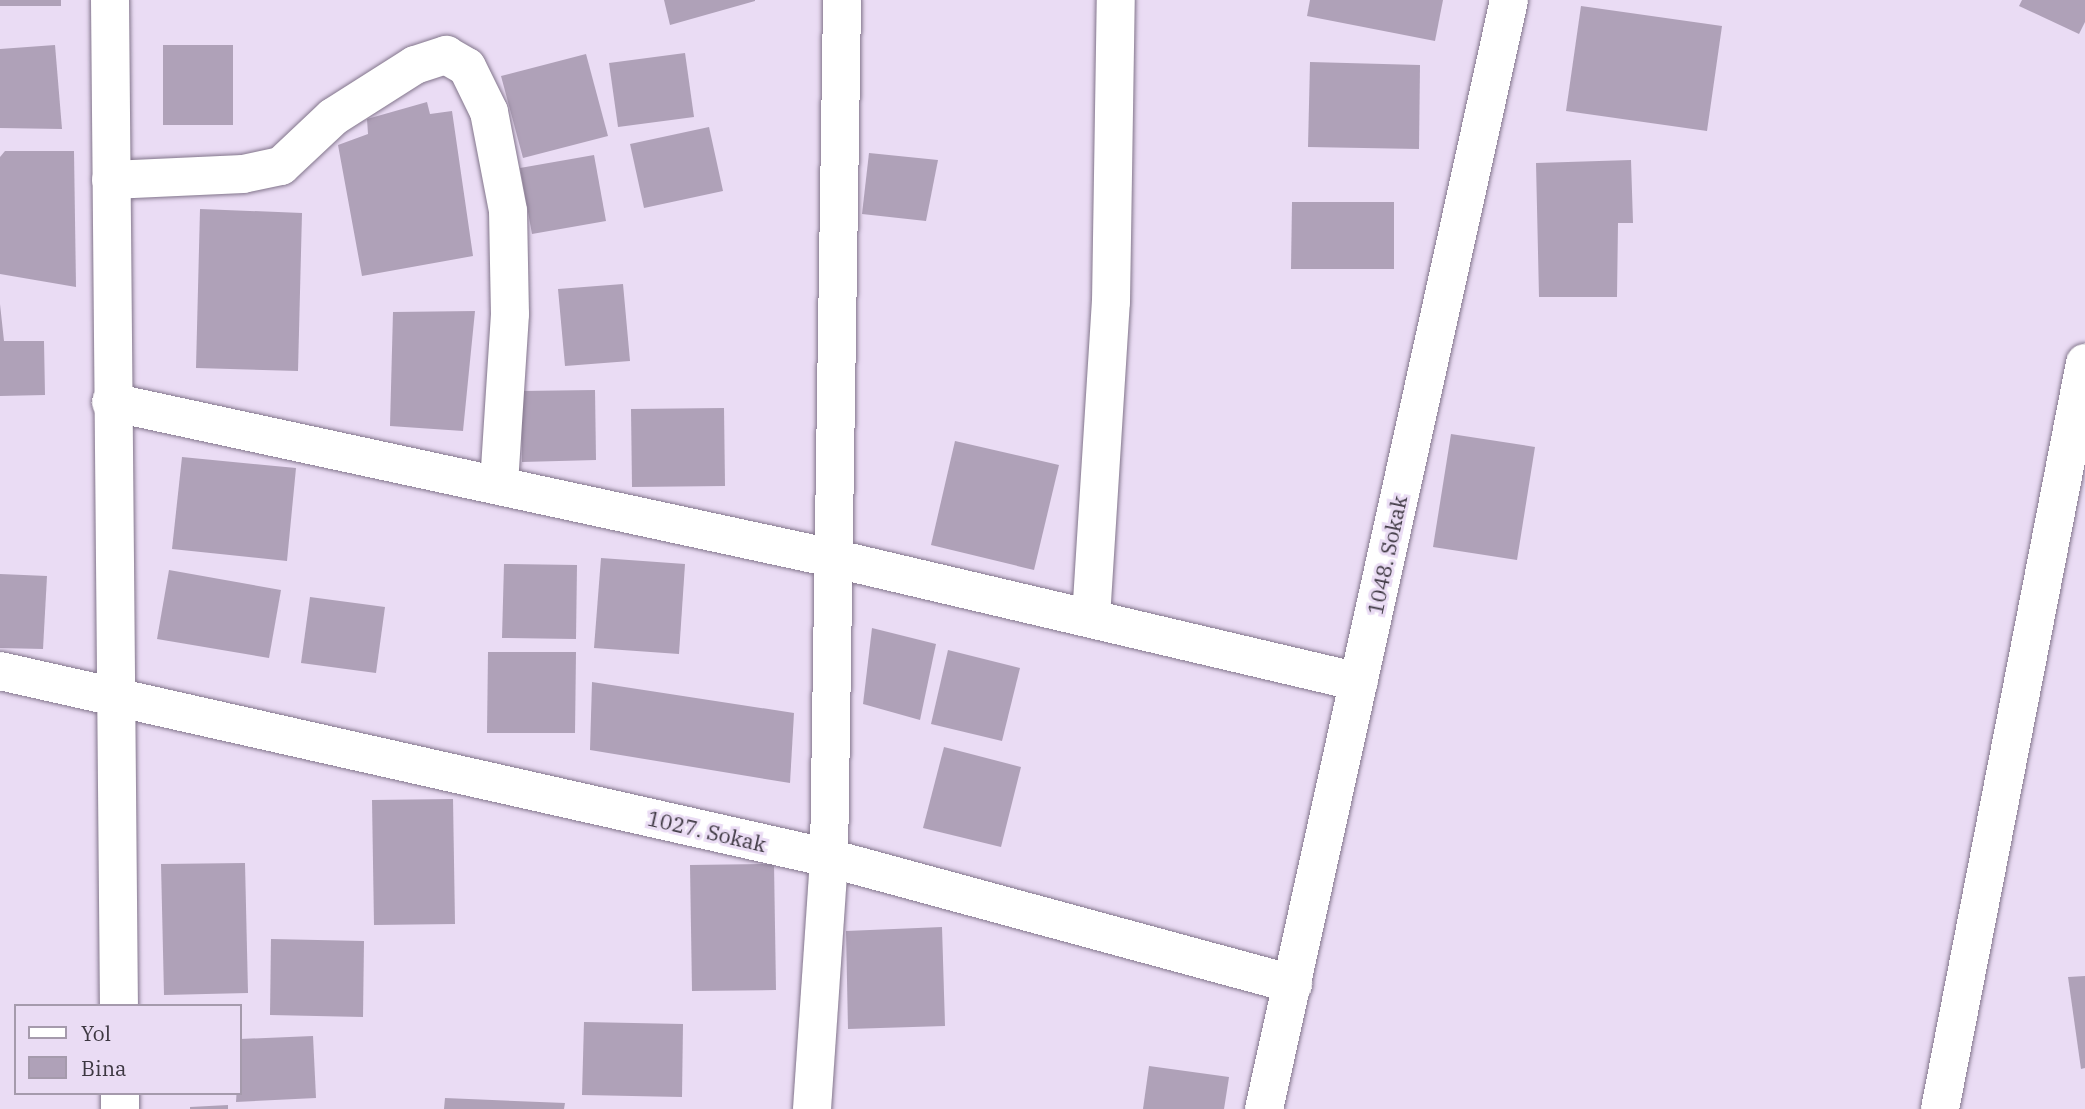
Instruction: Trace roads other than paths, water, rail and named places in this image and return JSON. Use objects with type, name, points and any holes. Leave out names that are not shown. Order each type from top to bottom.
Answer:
[{"type":"street","points":[[110,0],[111,401],[119,1004]]},
{"type":"street","points":[[812,1109],[829,859],[842,0]]},
{"type":"street","points":[[1091,618],[1111,302],[1116,0]]},
{"type":"street","name":"1048. Sokak","points":[[1264,1109],[1509,0]]},
{"type":"street","points":[[111,180],[243,174],[281,166],[333,117],[415,65],[446,55],[467,66],[489,111],[508,211],[510,314],[499,484]]},
{"type":"street","points":[[1940,1109],[2085,363]]},
{"type":"street","points":[[111,401],[832,558],[1359,682]]},
{"type":"street","name":"1027. Sokak","points":[[0,671],[829,859],[1293,984]]}]
